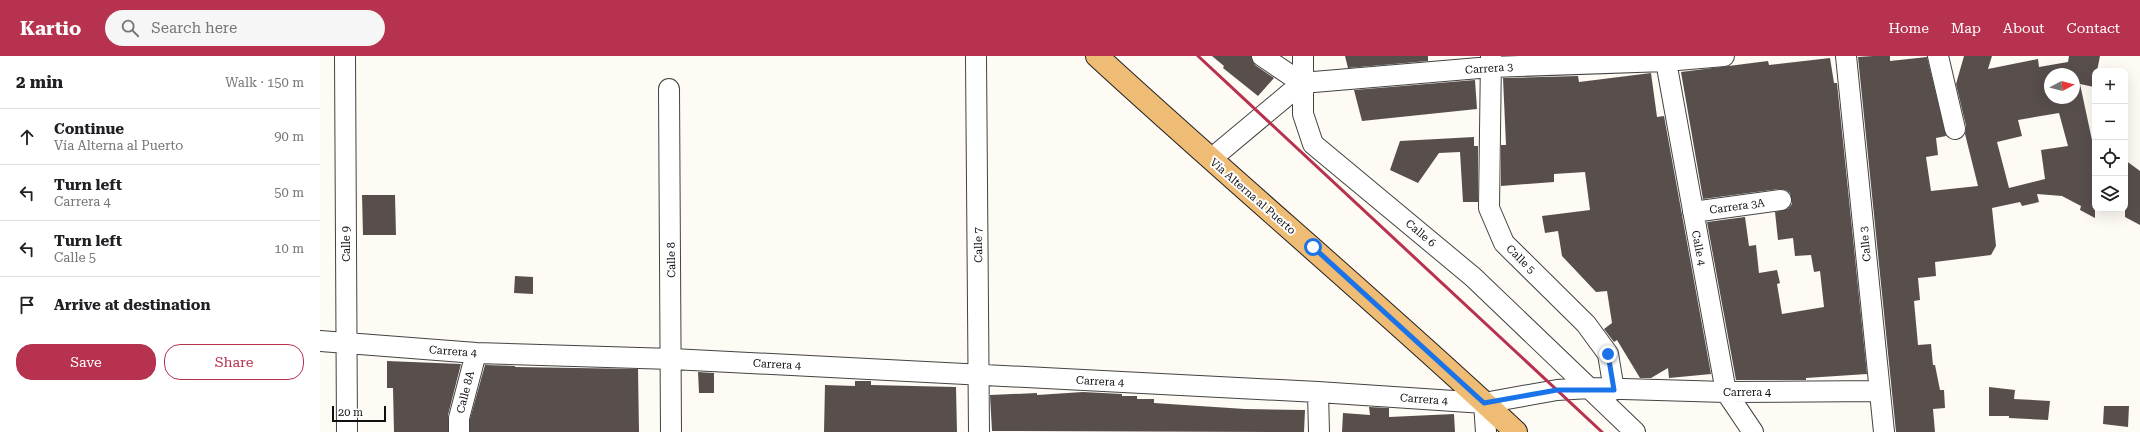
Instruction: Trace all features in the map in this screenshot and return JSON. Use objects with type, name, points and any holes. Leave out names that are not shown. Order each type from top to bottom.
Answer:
[{"type":"main road","name":"Vía Alterna al Puerto","points":[[1097,56],[1211,159],[1313,247],[1516,432]]},
{"type":"street","name":"Calle 9","points":[[345,56],[347,432]]},
{"type":"street","points":[[1211,159],[1302,83],[1262,56]]},
{"type":"street","name":"Calle 6","points":[[1303,56],[1303,114],[1313,144],[1474,277],[1636,432]]},
{"type":"street","name":"Carrera 3","points":[[1302,83],[1491,62],[1666,59],[1724,56]]},
{"type":"street","name":"Calle 3","points":[[1846,56],[1884,432]]},
{"type":"street","points":[[1938,56],[1955,129]]},
{"type":"street","name":"Calle 7","points":[[976,58],[979,432]]},
{"type":"street","name":"Calle 4","points":[[1666,59],[1692,212],[1726,392],[1753,432]]},
{"type":"street","name":"Calle 5","points":[[1491,62],[1489,208],[1504,243],[1586,324],[1608,354],[1614,390]]},
{"type":"street","name":"Calle 8","points":[[669,89],[672,432]]},
{"type":"street","name":"Carrera 3A","points":[[1692,212],[1781,200]]},
{"type":"street","name":"Carrera 4","points":[[320,341],[476,353],[672,359],[1318,392],[1484,403],[1557,390],[1589,388],[1614,390],[1726,392],[1880,391]]},
{"type":"street","name":"Calle 8A","points":[[459,432],[459,418],[476,353]]},
{"type":"street","points":[[1318,392],[1318,432]]},
{"type":"street","points":[[1484,403],[1486,432]]},
{"type":"building","points":[[1212,56],[1251,56],[1255,65],[1274,78],[1258,96],[1223,68],[1224,66]]},
{"type":"building","points":[[1345,56],[1428,56],[1428,61],[1348,68]]},
{"type":"building","points":[[1890,56],[1890,61],[1927,57],[1946,136],[1936,138],[1938,155],[1926,157],[1931,191],[1978,186],[1965,134],[1966,126],[1956,84],[1964,56],[1992,56],[1988,69],[2038,59],[2039,67],[2068,62],[2069,56],[2100,56],[2098,68],[2092,68],[2092,87],[2080,84],[2092,140],[2092,212],[2095,212],[2095,218],[2080,210],[2081,206],[2062,196],[2037,194],[2039,202],[2022,206],[2020,202],[1992,208],[1996,246],[1991,255],[1935,262],[1936,276],[1918,278],[1920,300],[1914,301],[1918,345],[1931,344],[1933,365],[1935,365],[1940,390],[1944,390],[1945,408],[1933,409],[1935,432],[1896,432],[1858,57]],"holes":[[[2059,113],[2068,146],[2041,150],[2045,179],[2009,188],[1997,142],[2022,136],[2018,120]]]},
{"type":"building","points":[[1830,58],[1834,83],[1837,83],[1867,374],[1806,378],[1806,380],[1736,380],[1707,222],[1745,217],[1749,246],[1756,245],[1759,273],[1777,270],[1780,283],[1777,284],[1782,314],[1824,307],[1820,271],[1814,272],[1811,255],[1795,256],[1793,238],[1778,240],[1775,212],[1788,209],[1792,204],[1790,193],[1786,190],[1779,189],[1703,199],[1681,72],[1768,61],[1769,65]]},
{"type":"building","points":[[1651,73],[1657,117],[1664,116],[1711,374],[1669,378],[1668,368],[1651,378],[1640,378],[1617,340],[1614,342],[1604,329],[1612,323],[1607,291],[1596,292],[1562,256],[1558,231],[1545,233],[1542,216],[1590,210],[1585,172],[1554,174],[1554,182],[1501,186],[1501,145],[1506,145],[1503,78],[1578,76],[1579,82]]},
{"type":"building","points":[[1475,80],[1477,109],[1362,121],[1354,90]]},
{"type":"building","points":[[1474,137],[1474,146],[1478,146],[1478,202],[1463,202],[1460,152],[1439,153],[1418,183],[1390,170],[1400,141]]},
{"type":"building","points":[[2128,162],[2140,171],[2140,225],[2125,217],[2125,212],[2128,212]]},
{"type":"building","points":[[362,195],[395,195],[396,235],[363,235]]},
{"type":"building","points":[[515,276],[533,277],[533,294],[514,293]]},
{"type":"building","points":[[387,361],[461,364],[448,415],[448,432],[394,432],[393,388],[387,388]]},
{"type":"building","points":[[485,365],[515,367],[638,369],[639,432],[470,432],[470,419]]},
{"type":"building","points":[[698,372],[714,373],[714,393],[699,393]]},
{"type":"building","points":[[855,381],[871,381],[871,385],[956,387],[957,432],[824,432],[825,385],[855,386]]},
{"type":"building","points":[[1989,387],[2015,390],[2014,399],[2050,401],[2048,420],[2009,418],[2009,416],[1989,416]]},
{"type":"building","points":[[1083,392],[1137,396],[1137,399],[1154,399],[1154,403],[1245,409],[1305,410],[1304,432],[992,431],[990,395],[1037,393],[1037,395]]},
{"type":"building","points":[[2104,406],[2129,406],[2128,427],[2103,424]]},
{"type":"building","points":[[1369,407],[1389,408],[1389,417],[1454,414],[1455,432],[1342,432],[1343,413],[1370,415]]},
{"type":"railway","points":[[1198,56],[1602,432]]},
{"type":"route","points":[[1313,247],[1484,403],[1557,390],[1589,388],[1614,390],[1608,354]]}]
